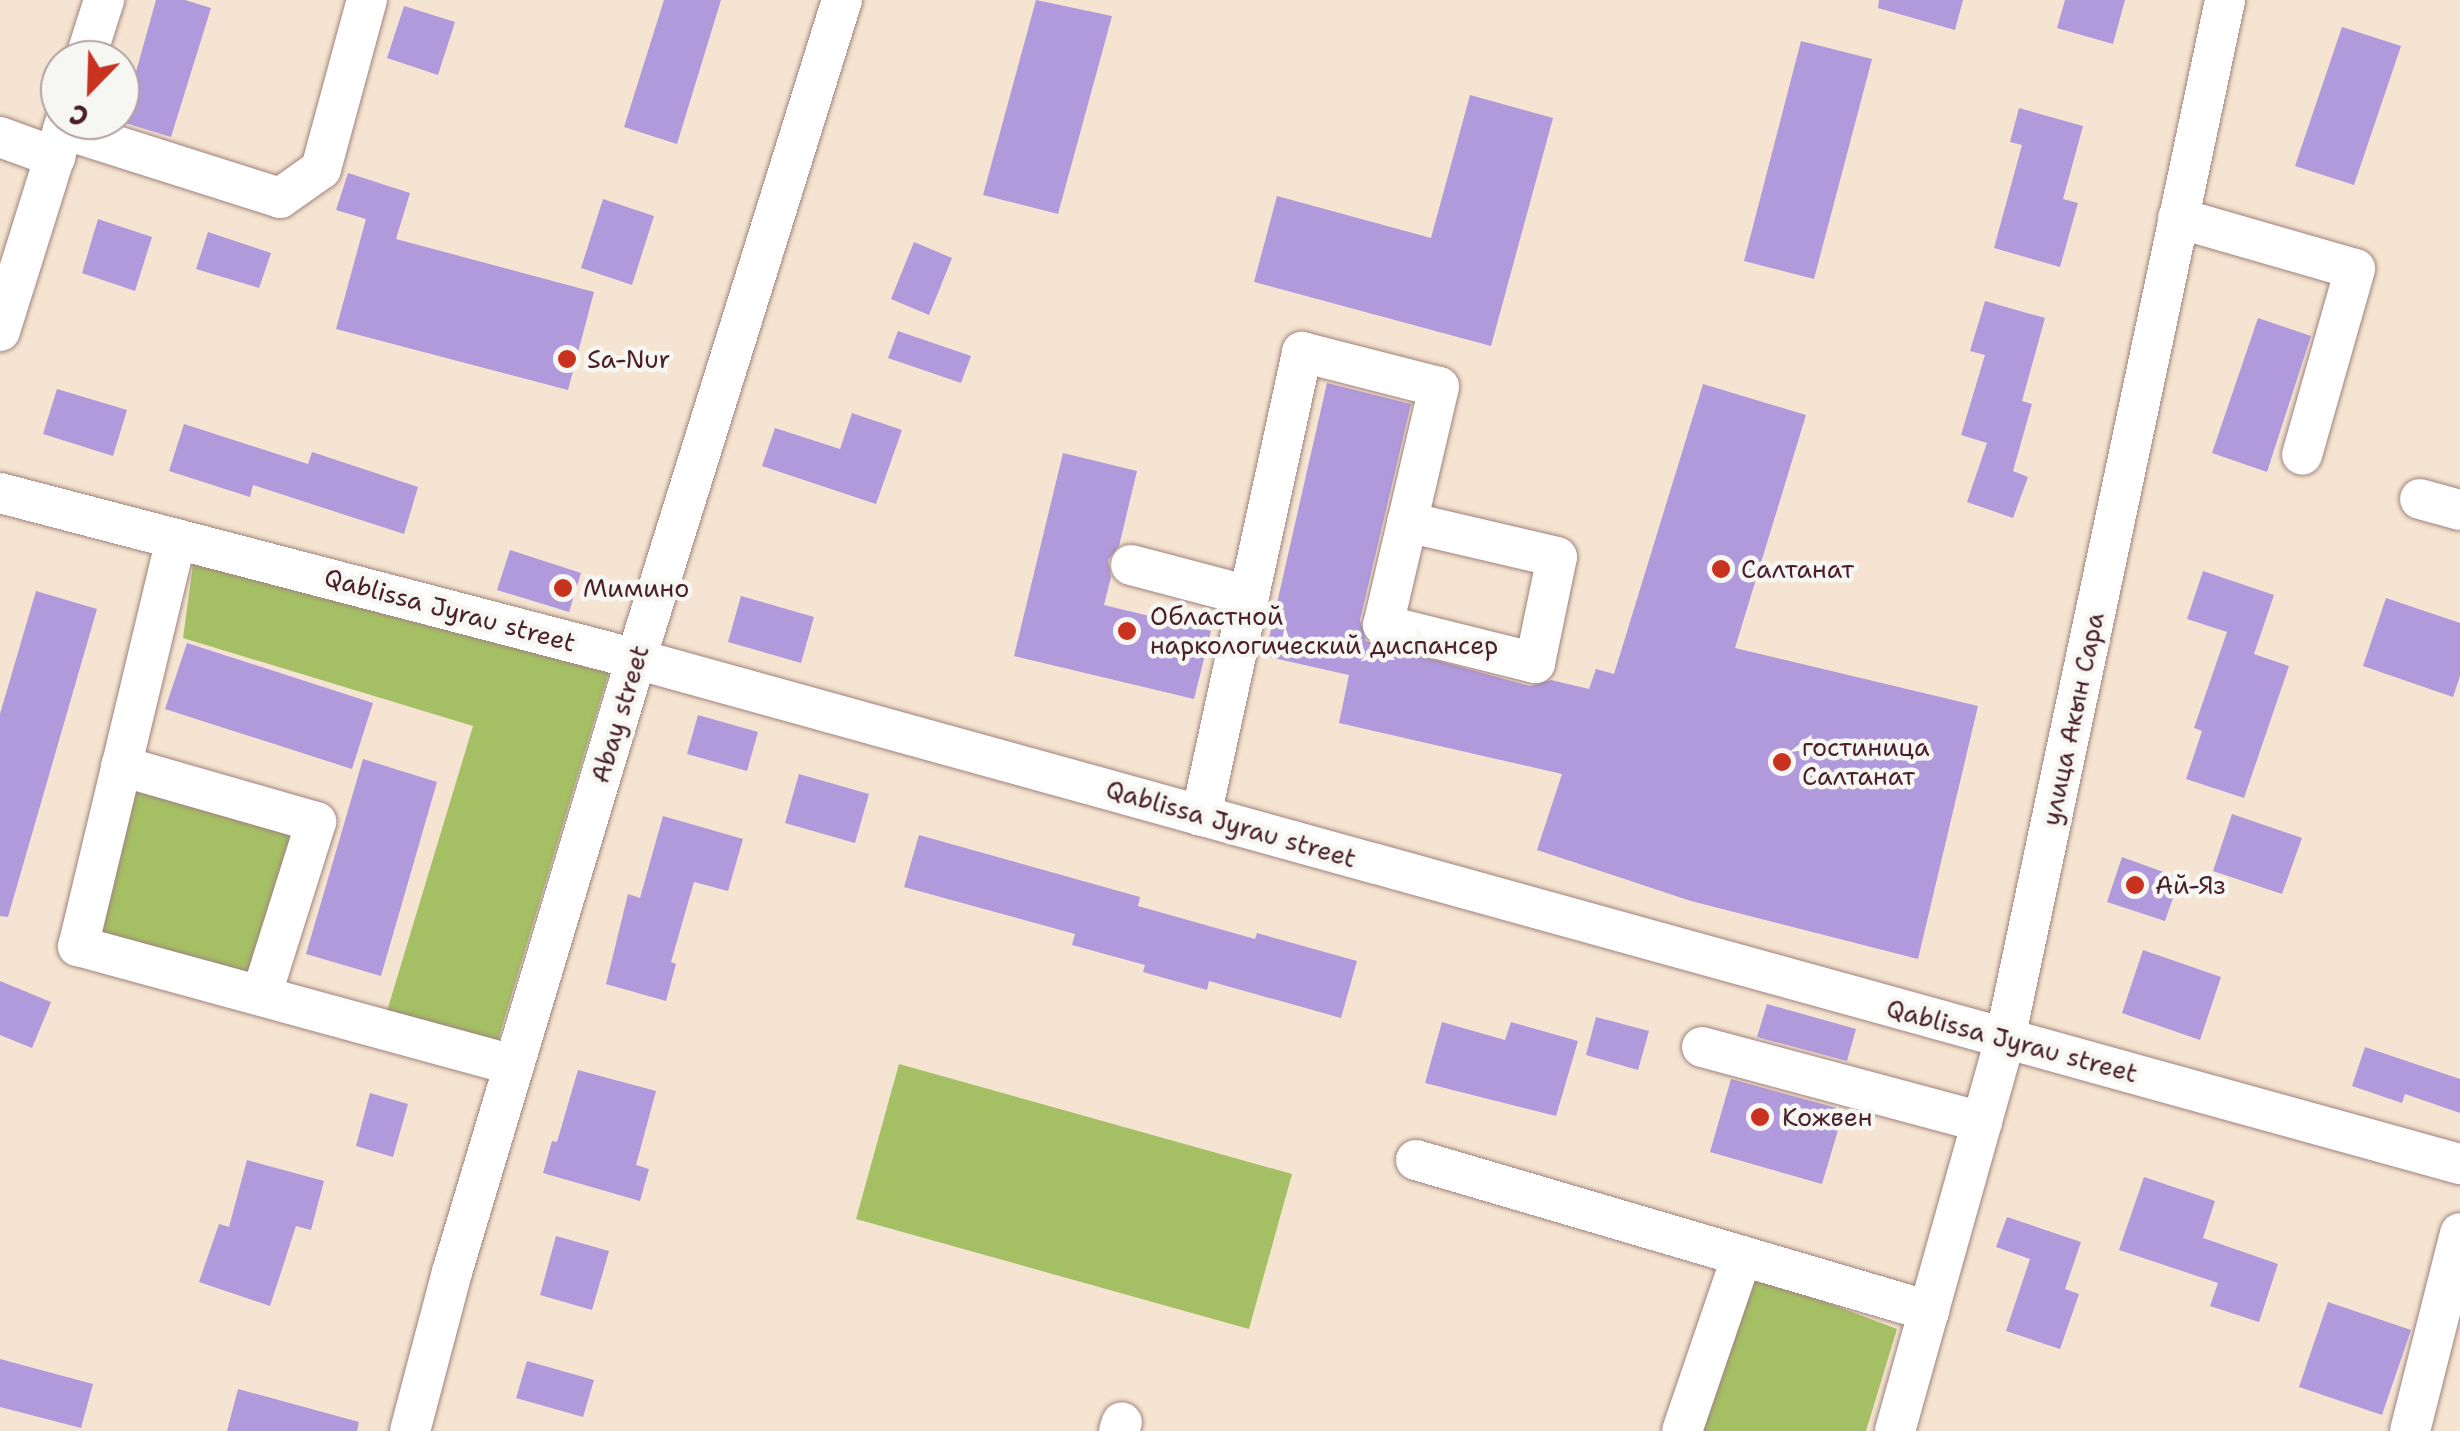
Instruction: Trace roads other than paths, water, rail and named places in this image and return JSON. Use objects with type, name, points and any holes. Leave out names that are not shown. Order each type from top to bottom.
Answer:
[{"type":"street","points":[[92,40],[104,0]]},
{"type":"street","points":[[76,140],[280,198],[321,170],[366,0]]},
{"type":"street","name":"Abay street","points":[[410,1431],[514,1065],[636,659],[842,0]]},
{"type":"street","name":"улица Акын Сара","points":[[1895,1431],[2005,1039],[2224,0]]},
{"type":"street","points":[[0,137],[40,136]]},
{"type":"street","points":[[0,331],[61,140]]},
{"type":"street","points":[[2178,218],[2355,269],[2302,455]]},
{"type":"street","points":[[1201,816],[1302,352],[1440,387],[1407,522],[1383,624],[1535,662],[1557,558],[1407,522]]},
{"type":"street","name":"Qablissa Jyrau street","points":[[0,493],[636,659],[2460,1164]]},
{"type":"street","points":[[2420,499],[2460,510]]},
{"type":"street","points":[[176,539],[78,946],[514,1065]]},
{"type":"street","points":[[1131,565],[1248,596]]},
{"type":"street","points":[[121,766],[316,822],[261,996]]},
{"type":"street","points":[[1702,1047],[1982,1122]]},
{"type":"street","points":[[1416,1160],[1929,1311]]},
{"type":"street","points":[[2410,1431],[2460,1234]]},
{"type":"street","points":[[1682,1431],[1742,1256]]},
{"type":"place","name":"Sa-Nur","points":[[567,359]]},
{"type":"place","name":"Салтанат","points":[[1721,569]]},
{"type":"place","name":"Мимино","points":[[563,588]]},
{"type":"place","name":"Областной наркологический диспансер","points":[[1127,631]]},
{"type":"place","name":"гостиница Салтанат","points":[[1782,762]]},
{"type":"place","name":"Ай-Яз","points":[[2135,885]]},
{"type":"place","name":"Кожвен","points":[[1760,1117]]}]
